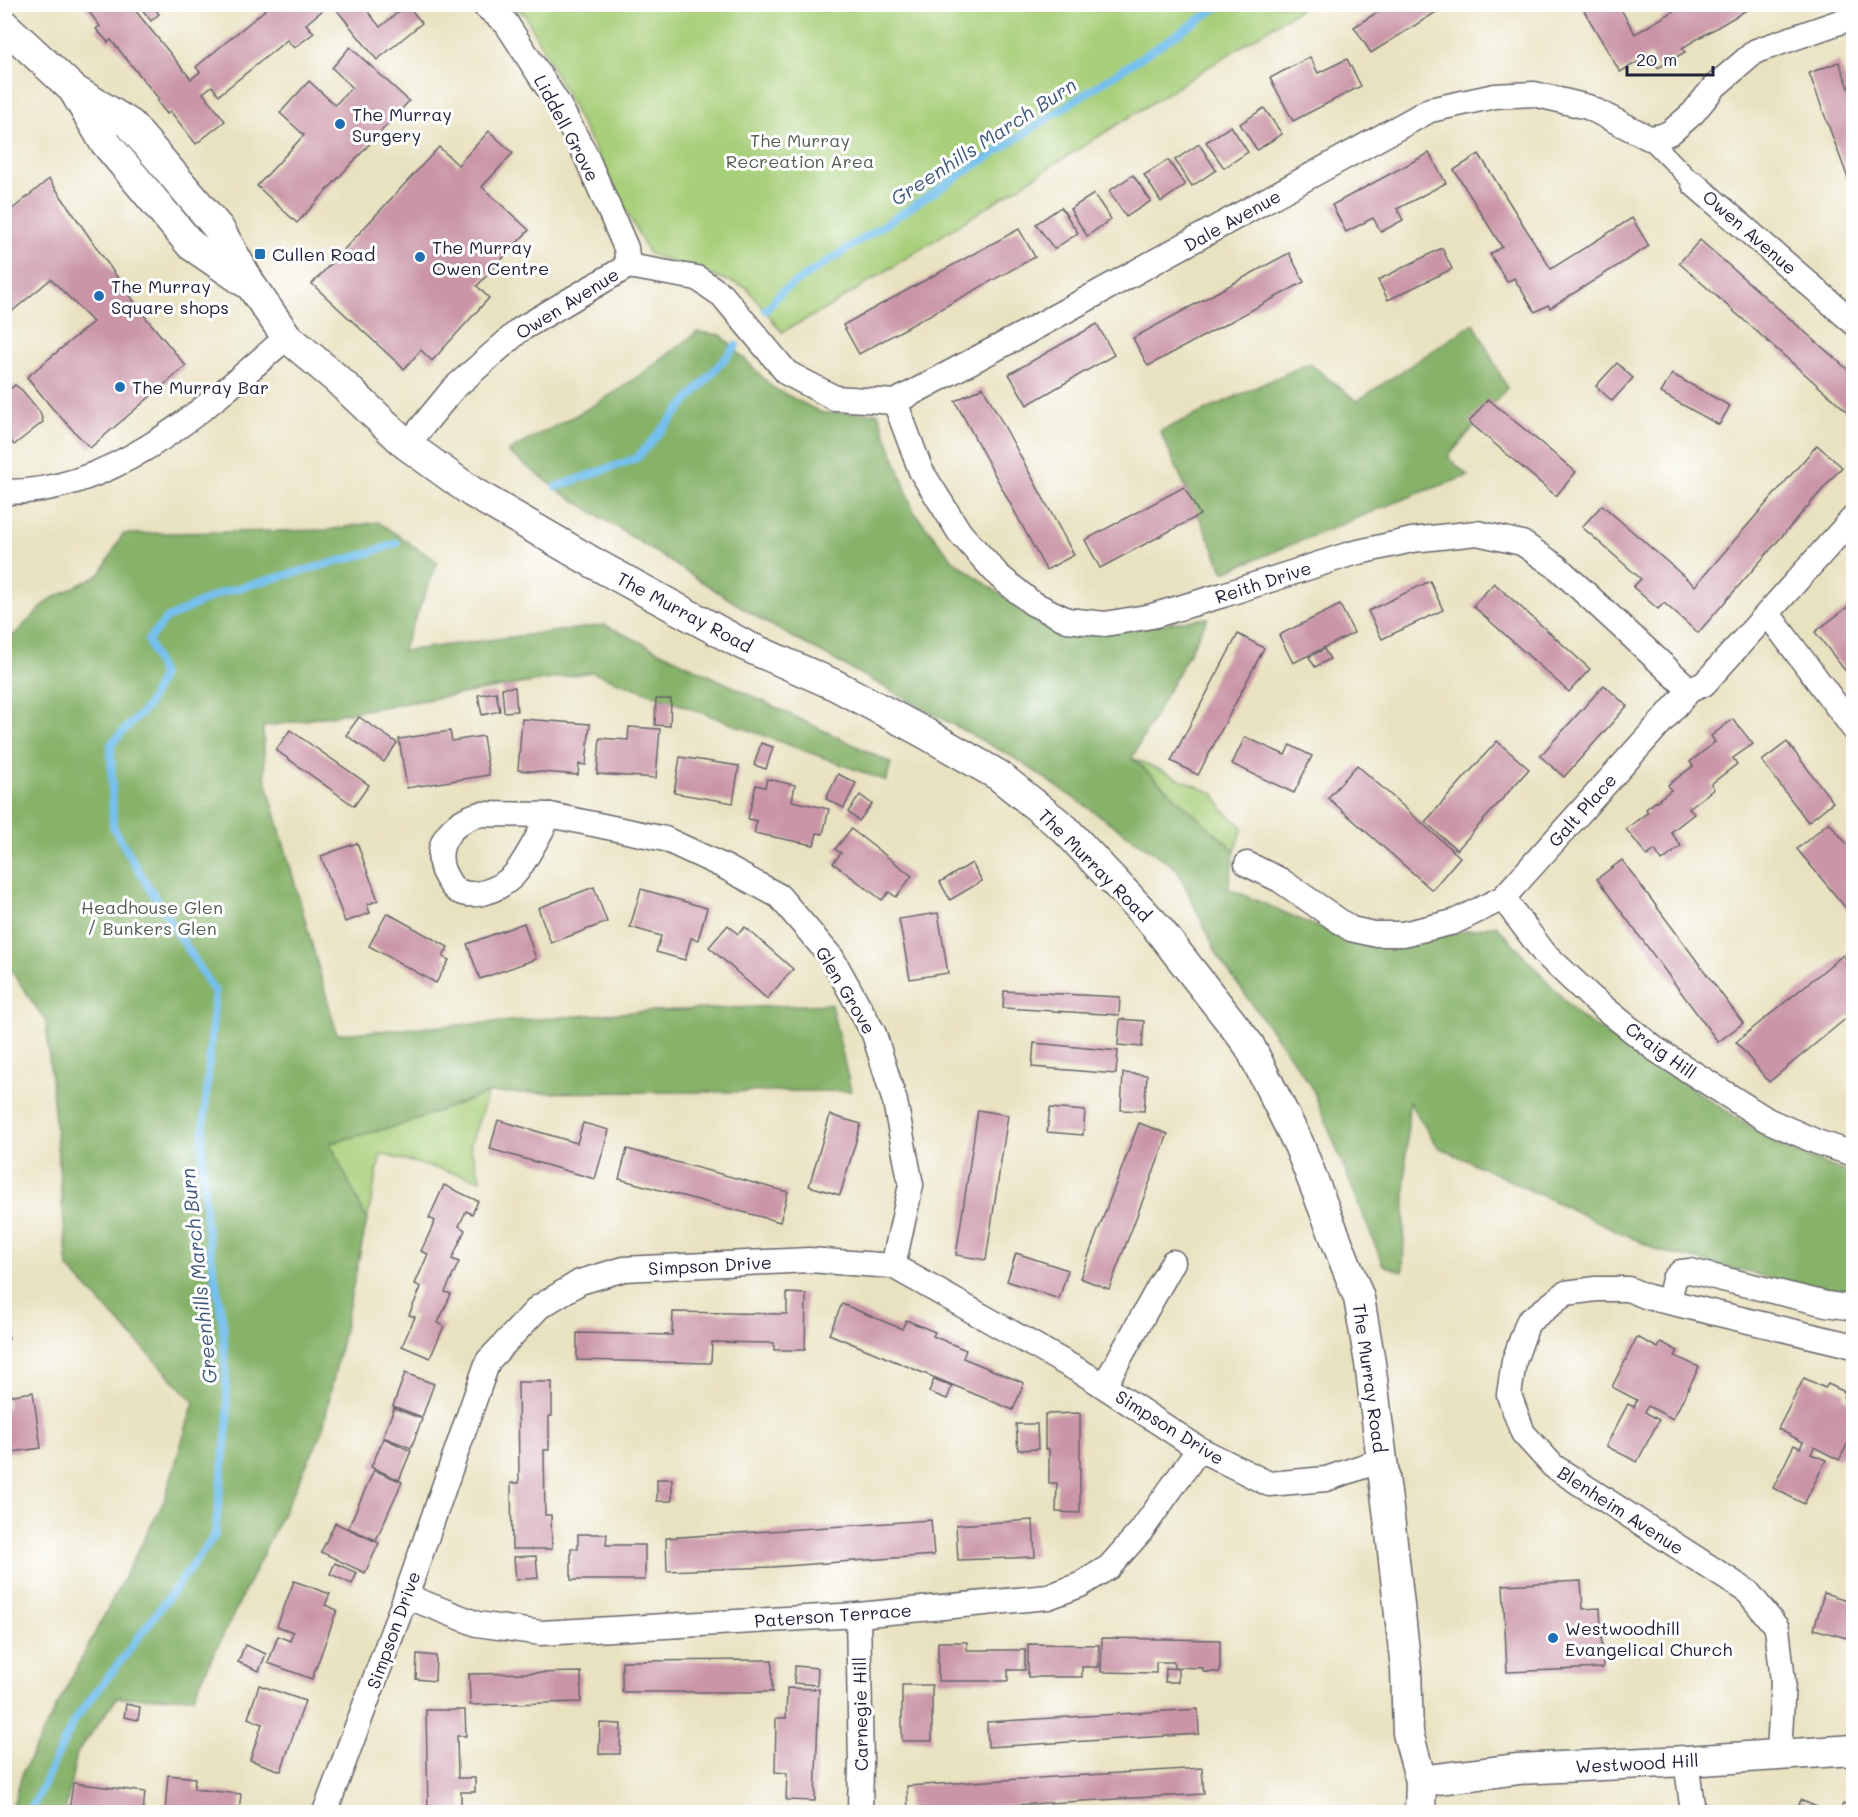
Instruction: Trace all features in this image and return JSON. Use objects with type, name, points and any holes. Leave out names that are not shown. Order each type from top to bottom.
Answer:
[{"type":"street","name":"Liddell Grove","points":[[483,4],[506,23],[557,102],[585,154],[626,248],[628,266]]},
{"type":"street","points":[[1649,138],[1671,132],[1693,113],[1714,87],[1756,51],[1854,17]]},
{"type":"street","name":"The Murray Road","points":[[4,25],[74,90],[104,141],[192,245],[252,287],[287,337],[338,380],[407,445],[479,496],[599,566],[744,645],[835,685],[924,732],[998,775],[1065,830],[1156,926],[1248,1045],[1299,1145],[1359,1298],[1370,1363],[1406,1668],[1408,1733],[1421,1781],[1420,1812]]},
{"type":"street","name":"Dale Avenue","points":[[895,402],[1035,328],[1430,110],[1495,96],[1534,94],[1588,107],[1649,138]]},
{"type":"street","name":"Owen Avenue","points":[[1649,138],[1694,184],[1854,323]]},
{"type":"street","points":[[628,266],[697,278],[722,295],[788,373],[835,398],[895,402]]},
{"type":"street","name":"Owen Avenue","points":[[407,445],[453,389],[521,329],[628,266]]},
{"type":"street","points":[[4,492],[42,489],[80,480],[194,427],[217,398],[287,337]]},
{"type":"street","name":"Reith Drive","points":[[895,402],[921,471],[960,533],[999,576],[1032,603],[1067,620],[1105,624],[1152,616],[1223,596],[1350,554],[1412,540],[1478,533],[1522,543],[1557,567],[1690,690]]},
{"type":"street","name":"Galt Place","points":[[1247,864],[1280,880],[1350,929],[1373,934],[1403,934],[1454,922],[1503,898],[1690,690],[1704,684],[1854,517]]},
{"type":"street","points":[[1768,614],[1854,729]]},
{"type":"street","name":"Glen Grove","points":[[549,815],[516,873],[499,887],[478,894],[464,892],[455,889],[446,878],[441,864],[441,850],[446,836],[466,817],[480,814],[549,815],[665,839],[779,896],[832,958],[874,1034],[895,1102],[911,1185],[893,1266]]},
{"type":"street","name":"Craig Hill","points":[[1503,898],[1544,953],[1592,998],[1655,1048],[1767,1120],[1817,1142],[1854,1154]]},
{"type":"street","name":"Simpson Drive","points":[[325,1812],[406,1596],[488,1361],[539,1307],[580,1282],[624,1269],[809,1260],[893,1266],[1104,1386],[1199,1449],[1269,1484],[1326,1479],[1382,1460]]},
{"type":"street","points":[[1104,1386],[1173,1262]]},
{"type":"street","points":[[1669,1302],[1674,1279],[1681,1272],[1690,1271],[1826,1304],[1854,1308]]},
{"type":"street","name":"Blenheim Avenue","points":[[1779,1753],[1783,1681],[1777,1628],[1748,1592],[1553,1466],[1523,1433],[1509,1395],[1514,1361],[1528,1322],[1566,1293],[1596,1288],[1628,1289],[1669,1302],[1854,1346]]},
{"type":"street","name":"Paterson Terrace","points":[[406,1596],[477,1624],[541,1633],[858,1615],[1048,1597],[1080,1585],[1108,1567],[1141,1531],[1199,1449]]},
{"type":"street","name":"Carnegie Hill","points":[[858,1615],[860,1812]]},
{"type":"street","name":"Westwood Hill","points":[[1421,1781],[1518,1768],[1686,1761],[1779,1753],[1854,1750]]},
{"type":"street","points":[[1686,1761],[1693,1812]]},
{"type":"green space","name":"The Murray Recreation Area","points":[[511,5],[1306,5],[829,307],[782,332],[746,287],[649,254],[525,15]]},
{"type":"green space","points":[[1474,323],[1507,388],[1448,457],[1468,476],[1414,495],[1224,572],[1160,431],[1309,363],[1357,401]]},
{"type":"green space","points":[[697,332],[721,335],[773,388],[822,413],[878,413],[914,512],[953,560],[1028,614],[1068,636],[1208,618],[1132,758],[1235,851],[1228,888],[1313,925],[1385,947],[1496,925],[1580,1017],[1784,1148],[1853,1175],[1853,1292],[1779,1280],[1660,1251],[1438,1147],[1409,1102],[1403,1272],[1383,1265],[1311,1085],[1220,960],[1177,869],[1018,760],[765,622],[561,492],[508,452],[612,394]]},
{"type":"green space","name":"Headhouse Glen / Bunkers Glen","points":[[378,522],[438,562],[402,651],[605,625],[891,763],[886,781],[592,672],[263,727],[265,777],[337,1034],[631,1012],[831,1004],[851,1091],[488,1093],[400,1125],[330,1143],[367,1220],[322,1433],[193,1697],[117,1698],[77,1753],[65,1812],[11,1812],[23,1771],[164,1501],[194,1402],[68,1268],[46,1022],[5,961],[4,640],[14,635],[49,600],[100,574],[123,534],[328,530]]},
{"type":"green space","points":[[1132,758],[1215,794],[1223,810],[1243,827],[1235,851]]},
{"type":"green space","points":[[488,1093],[470,1146],[481,1180],[381,1154],[367,1220],[330,1143],[400,1125]]},
{"type":"building","points":[[83,4],[130,4],[191,79],[200,72],[196,67],[265,10],[262,7],[265,4],[330,4],[306,24],[314,33],[294,48],[287,40],[219,95],[212,86],[203,93],[225,121],[196,144],[170,111],[167,114],[157,101],[159,99],[111,40],[108,42],[96,29],[100,26]]},
{"type":"building","points":[[138,4],[151,4],[159,14],[151,21]]},
{"type":"building","points":[[332,4],[362,4],[380,27],[407,5],[422,23],[377,60]]},
{"type":"building","points":[[1390,4],[1449,4],[1371,53],[1354,27]]},
{"type":"building","points":[[1580,4],[1618,4],[1635,34],[1686,4],[1757,4],[1682,48],[1685,52],[1658,68],[1650,55],[1620,72]]},
{"type":"building","name":"The Murray Surgery","points":[[350,47],[409,101],[297,223],[257,186],[304,135],[280,113],[309,81],[335,105],[352,87],[332,68]]},
{"type":"building","points":[[1310,57],[1318,73],[1347,59],[1361,86],[1293,121],[1270,78]]},
{"type":"building","points":[[1839,62],[1854,101],[1853,192],[1809,73]]},
{"type":"building","points":[[1264,108],[1282,134],[1257,150],[1240,124]]},
{"type":"building","points":[[1231,126],[1248,152],[1224,168],[1206,142]]},
{"type":"building","name":"The Murray Owen Centre","points":[[489,131],[513,153],[482,187],[529,230],[477,286],[489,298],[432,361],[421,350],[404,369],[312,284],[439,147],[458,165]]},
{"type":"building","points":[[1199,144],[1216,170],[1192,186],[1175,160]]},
{"type":"building","points":[[1429,153],[1446,183],[1397,209],[1403,220],[1381,232],[1373,218],[1346,232],[1332,205]]},
{"type":"building","points":[[1479,154],[1551,269],[1632,218],[1649,246],[1550,308],[1548,305],[1535,312],[1514,278],[1507,282],[1490,254],[1502,247],[1454,170]]},
{"type":"building","points":[[1168,160],[1185,185],[1161,202],[1144,175]]},
{"type":"building","points":[[1133,175],[1151,201],[1126,217],[1109,191]]},
{"type":"building","name":"The Murray Square shops","points":[[49,179],[142,313],[186,366],[90,448],[52,408],[27,377],[93,322],[51,279],[4,318],[4,216]]},
{"type":"building","points":[[1094,194],[1111,219],[1087,236],[1070,209]]},
{"type":"building","points":[[1061,207],[1078,233],[1054,249],[1036,224]]},
{"type":"building","points":[[1019,229],[1035,257],[859,354],[843,325]]},
{"type":"building","points":[[1700,240],[1854,375],[1854,408],[1849,413],[1679,263]]},
{"type":"building","points":[[1442,248],[1452,269],[1388,300],[1378,280]]},
{"type":"building","points":[[1289,253],[1304,282],[1148,366],[1133,338]]},
{"type":"building","points":[[1097,324],[1114,355],[1027,405],[1009,374]]},
{"type":"building","points":[[1617,363],[1633,378],[1612,401],[1596,386]]},
{"type":"building","points":[[1672,374],[1730,406],[1719,425],[1661,393]]},
{"type":"building","points":[[15,385],[40,412],[43,422],[14,445],[10,439],[4,443],[4,394]]},
{"type":"building","points":[[983,387],[1074,555],[1046,570],[955,401]]},
{"type":"building","points":[[1488,399],[1576,472],[1556,496],[1469,422]]},
{"type":"building","points":[[1817,445],[1842,467],[1698,633],[1664,603],[1658,609],[1633,587],[1641,579],[1582,527],[1602,505],[1695,586]]},
{"type":"building","points":[[1184,487],[1200,515],[1100,568],[1085,540]]},
{"type":"building","points":[[1430,581],[1443,610],[1382,639],[1368,611]]},
{"type":"building","points":[[1494,583],[1590,669],[1569,692],[1473,606]]},
{"type":"building","points":[[1340,605],[1354,633],[1293,663],[1279,635]]},
{"type":"building","points":[[1848,607],[1854,614],[1854,682],[1815,632]]},
{"type":"building","points":[[1238,634],[1264,648],[1198,775],[1171,761]]},
{"type":"building","points":[[1324,649],[1330,659],[1315,667],[1309,657]]},
{"type":"building","points":[[1604,685],[1627,706],[1564,777],[1540,756]]},
{"type":"building","points":[[515,687],[517,711],[504,712],[502,688]]},
{"type":"building","points":[[496,692],[500,711],[482,715],[478,695]]},
{"type":"building","points":[[656,699],[671,699],[670,726],[655,725]]},
{"type":"building","points":[[359,717],[397,743],[384,762],[346,735]]},
{"type":"building","points":[[522,719],[590,724],[586,765],[579,764],[578,775],[518,770]]},
{"type":"building","points":[[1733,719],[1753,744],[1733,758],[1737,764],[1711,784],[1714,789],[1689,808],[1694,814],[1671,832],[1681,846],[1662,861],[1655,850],[1647,856],[1626,829],[1648,812],[1646,809],[1671,790],[1668,785],[1693,766],[1690,762],[1715,742],[1711,736]]},
{"type":"building","points":[[629,727],[660,729],[656,778],[597,774],[600,738],[628,740]]},
{"type":"building","points":[[290,730],[369,785],[354,806],[276,750]]},
{"type":"building","points":[[450,731],[452,741],[483,736],[489,775],[407,788],[399,739]]},
{"type":"building","points":[[1245,737],[1285,755],[1290,745],[1312,756],[1294,793],[1232,764]]},
{"type":"building","points":[[1497,741],[1529,769],[1457,850],[1425,822]]},
{"type":"building","points":[[1787,742],[1833,802],[1808,822],[1762,761]]},
{"type":"building","points":[[761,743],[773,747],[766,769],[754,765]]},
{"type":"building","points":[[680,757],[739,766],[733,803],[674,793]]},
{"type":"building","points":[[1357,765],[1460,857],[1432,890],[1328,798]]},
{"type":"building","points":[[838,774],[856,783],[844,808],[826,799]]},
{"type":"building","points":[[767,779],[795,785],[792,801],[829,809],[823,834],[817,833],[814,845],[754,833],[757,821],[748,819],[756,785],[765,787]]},
{"type":"building","points":[[860,795],[872,804],[859,821],[848,812]]},
{"type":"building","points":[[1829,822],[1854,853],[1854,918],[1797,849]]},
{"type":"building","points":[[851,829],[912,876],[896,897],[889,892],[882,900],[833,863],[841,853],[835,849]]},
{"type":"building","points":[[357,843],[378,900],[367,905],[370,913],[345,922],[321,856]]},
{"type":"building","points":[[1622,860],[1743,1023],[1718,1042],[1597,879]]},
{"type":"building","points":[[972,863],[982,881],[950,900],[940,882]]},
{"type":"building","points":[[594,887],[607,922],[551,943],[538,908]]},
{"type":"building","points":[[641,889],[707,908],[698,940],[691,938],[685,960],[656,952],[661,936],[630,927]]},
{"type":"building","points":[[387,913],[448,947],[443,957],[449,960],[436,983],[369,946]]},
{"type":"building","points":[[938,913],[948,973],[910,979],[899,919]]},
{"type":"building","points":[[524,923],[536,959],[480,979],[467,944]]},
{"type":"building","points":[[728,925],[738,934],[745,927],[793,969],[767,999],[709,947]]},
{"type":"building","points":[[1843,955],[1847,961],[1854,955],[1854,1012],[1769,1082],[1736,1042]]},
{"type":"building","points":[[1004,991],[1120,997],[1119,1015],[1003,1008]]},
{"type":"building","points":[[1120,1019],[1144,1021],[1142,1047],[1118,1045]]},
{"type":"building","points":[[1034,1043],[1118,1051],[1116,1074],[1032,1067]]},
{"type":"building","points":[[1123,1073],[1147,1075],[1144,1111],[1121,1110]]},
{"type":"building","points":[[1050,1108],[1085,1111],[1083,1135],[1047,1132]]},
{"type":"building","points":[[978,1110],[1008,1115],[986,1260],[956,1255]]},
{"type":"building","points":[[830,1115],[861,1124],[840,1195],[809,1186]]},
{"type":"building","points":[[498,1120],[577,1143],[583,1123],[609,1130],[595,1179],[490,1149]]},
{"type":"building","points":[[1139,1123],[1168,1134],[1109,1289],[1080,1278]]},
{"type":"building","points":[[627,1149],[788,1192],[780,1222],[619,1179]]},
{"type":"building","points":[[444,1185],[478,1201],[472,1214],[466,1211],[459,1226],[465,1230],[452,1259],[459,1262],[445,1292],[451,1294],[438,1323],[444,1326],[430,1358],[402,1346],[415,1317],[409,1315],[421,1287],[415,1284],[428,1254],[421,1251],[435,1221],[429,1218]]},
{"type":"building","points":[[1016,1253],[1068,1270],[1059,1299],[1007,1281]]},
{"type":"building","points":[[787,1293],[806,1294],[805,1350],[774,1350],[774,1343],[712,1342],[711,1363],[577,1360],[577,1333],[672,1335],[673,1312],[787,1314]]},
{"type":"building","points":[[842,1304],[902,1329],[906,1320],[935,1332],[933,1336],[966,1350],[963,1358],[1024,1383],[1013,1410],[829,1334]]},
{"type":"building","points":[[4,1319],[9,1339],[4,1340]]},
{"type":"building","points":[[1637,1337],[1658,1348],[1661,1342],[1678,1351],[1675,1356],[1699,1367],[1673,1419],[1648,1406],[1645,1412],[1659,1420],[1637,1462],[1606,1446],[1628,1404],[1634,1407],[1637,1400],[1612,1387]]},
{"type":"building","points":[[405,1373],[434,1384],[422,1417],[393,1406]]},
{"type":"building","points":[[1804,1378],[1825,1388],[1828,1384],[1845,1392],[1843,1397],[1854,1403],[1854,1432],[1839,1460],[1814,1447],[1811,1454],[1826,1460],[1804,1504],[1773,1488],[1794,1445],[1800,1448],[1803,1442],[1778,1429]]},
{"type":"building","points":[[934,1379],[952,1386],[947,1399],[929,1392]]},
{"type":"building","points":[[518,1382],[552,1382],[549,1450],[544,1450],[545,1515],[551,1515],[552,1549],[512,1549],[511,1483],[519,1483]]},
{"type":"building","points":[[33,1392],[41,1448],[4,1453],[4,1408],[8,1407],[7,1396]]},
{"type":"building","points":[[394,1408],[422,1419],[411,1448],[383,1437]]},
{"type":"building","points":[[1080,1413],[1080,1513],[1056,1512],[1057,1483],[1049,1483],[1049,1449],[1045,1449],[1045,1414]]},
{"type":"building","points":[[1016,1424],[1037,1424],[1038,1449],[1018,1450]]},
{"type":"building","points":[[384,1438],[411,1451],[399,1480],[371,1467]]},
{"type":"building","points":[[374,1470],[402,1482],[376,1540],[348,1528]]},
{"type":"building","points":[[657,1479],[672,1479],[672,1501],[657,1501]]},
{"type":"building","points":[[931,1520],[934,1555],[772,1567],[667,1571],[666,1538]]},
{"type":"building","points":[[1033,1520],[1035,1557],[958,1560],[956,1525]]},
{"type":"building","points":[[335,1523],[379,1543],[365,1573],[321,1552]]},
{"type":"building","points":[[578,1534],[607,1534],[606,1545],[645,1545],[645,1580],[571,1580],[571,1548],[578,1549]]},
{"type":"building","points":[[536,1556],[538,1578],[516,1580],[514,1557]]},
{"type":"building","points":[[335,1563],[357,1573],[352,1584],[330,1574]]},
{"type":"building","points":[[294,1581],[330,1594],[325,1605],[337,1610],[312,1679],[268,1663],[278,1636],[290,1641],[293,1632],[277,1626]]},
{"type":"building","name":"Westwoodhill Evangelical Church","points":[[1581,1581],[1583,1609],[1600,1608],[1603,1668],[1507,1672],[1503,1585]]},
{"type":"building","points":[[1824,1593],[1854,1602],[1854,1640],[1814,1629]]},
{"type":"building","points":[[1102,1638],[1220,1640],[1220,1672],[1203,1672],[1203,1668],[1174,1667],[1174,1662],[1156,1662],[1156,1673],[1101,1672]]},
{"type":"building","points":[[938,1642],[967,1642],[967,1650],[1025,1650],[1025,1670],[1008,1670],[1008,1681],[938,1681]]},
{"type":"building","points":[[1028,1644],[1099,1645],[1099,1667],[1082,1667],[1082,1677],[1028,1677]]},
{"type":"building","points":[[245,1645],[266,1654],[259,1671],[238,1662]]},
{"type":"building","points":[[417,1654],[436,1656],[435,1681],[416,1679]]},
{"type":"building","points":[[772,1660],[772,1692],[622,1692],[622,1661]]},
{"type":"building","points":[[795,1666],[818,1668],[817,1685],[794,1683]]},
{"type":"building","points":[[1166,1668],[1178,1669],[1178,1682],[1165,1682]]},
{"type":"building","points":[[581,1672],[581,1702],[470,1705],[469,1674]]},
{"type":"building","points":[[259,1685],[305,1701],[281,1771],[250,1760],[262,1724],[248,1718]]},
{"type":"building","points":[[902,1685],[932,1685],[932,1741],[902,1741]]},
{"type":"building","points":[[787,1688],[819,1689],[815,1801],[786,1800],[787,1773],[775,1772],[776,1718],[786,1718]]},
{"type":"building","points":[[126,1704],[140,1707],[138,1720],[124,1717]]},
{"type":"building","points":[[1198,1709],[1199,1734],[988,1747],[987,1722]]},
{"type":"building","points":[[426,1710],[465,1710],[466,1736],[457,1736],[458,1778],[475,1778],[475,1792],[461,1792],[461,1812],[428,1812]]},
{"type":"building","points":[[600,1723],[621,1724],[620,1754],[599,1754]]},
{"type":"building","points":[[1202,1768],[1204,1794],[908,1811],[907,1786]]},
{"type":"building","points":[[168,1775],[195,1778],[194,1789],[241,1794],[239,1812],[165,1812]]},
{"type":"building","points":[[73,1783],[145,1792],[143,1812],[69,1812]]},
{"type":"building","points":[[1800,1800],[1817,1807],[1815,1812],[1795,1812]]},
{"type":"building","points":[[1843,1804],[1854,1809],[1854,1812],[1839,1812]]},
{"type":"waterway","name":"Greenhills March Burn","points":[[766,310],[781,292],[1223,4]]},
{"type":"waterway","name":"Greenhills March Burn","points":[[556,487],[637,458],[736,346]]},
{"type":"waterway","name":"Greenhills March Burn","points":[[30,1812],[75,1719],[215,1535],[228,1419],[223,1324],[206,1224],[202,1147],[215,992],[113,827],[111,744],[147,707],[162,675],[148,640],[166,619],[220,593],[369,553],[397,543]]},
{"type":"place","name":"The Murray Surgery","points":[[340,124]]},
{"type":"place","name":"Cullen Road","points":[[260,254]]},
{"type":"place","name":"The Murray Owen Centre","points":[[420,257]]},
{"type":"place","name":"The Murray Square shops","points":[[99,296]]},
{"type":"place","name":"The Murray Bar","points":[[120,387]]},
{"type":"place","name":"Westwoodhill Evangelical Church","points":[[1553,1638]]}]
